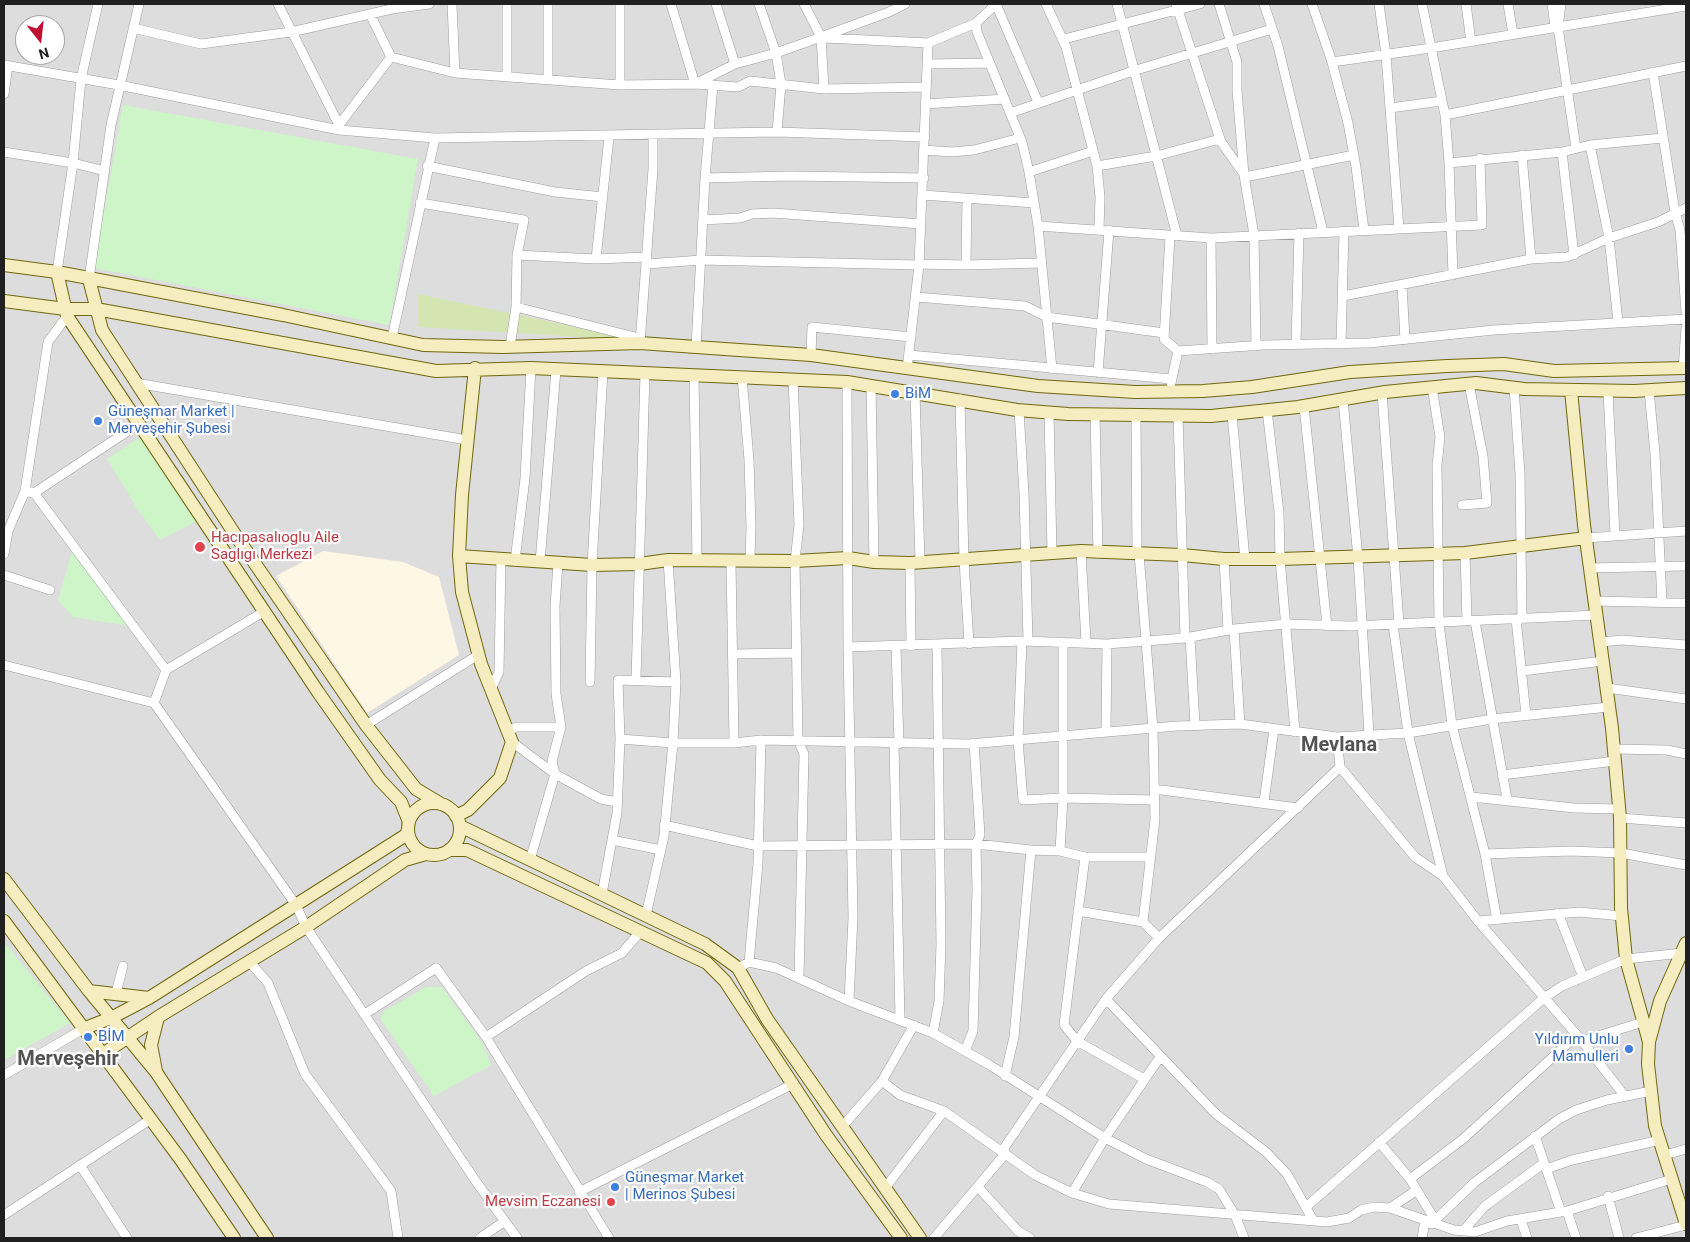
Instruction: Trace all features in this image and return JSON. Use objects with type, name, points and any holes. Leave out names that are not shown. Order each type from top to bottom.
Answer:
[{"type":"street","points":[[98,4],[81,79],[73,163],[57,272],[66,313],[380,780],[401,802],[413,845],[426,854]]},
{"type":"street","points":[[139,4],[119,85],[89,279],[102,330],[236,536],[366,725],[416,789],[448,807],[458,821],[530,860],[705,944],[743,965],[799,977],[849,1001],[933,1033],[1041,1096],[1105,1138],[1146,1159],[1207,1182],[1219,1189],[1235,1215],[1244,1238]]},
{"type":"street","points":[[278,4],[339,127]]},
{"type":"street","points":[[133,28],[201,44],[291,32],[370,14],[429,4]]},
{"type":"street","points":[[452,4],[455,73]]},
{"type":"street","points":[[507,4],[507,76]]},
{"type":"street","points":[[548,4],[548,79]]},
{"type":"street","points":[[620,4],[620,86]]},
{"type":"street","points":[[671,4],[695,84]]},
{"type":"street","points":[[716,4],[736,64]]},
{"type":"street","points":[[759,4],[776,53],[781,84],[777,132]]},
{"type":"street","points":[[804,4],[820,38],[824,89]]},
{"type":"street","points":[[695,84],[736,64],[820,38],[888,8],[905,4]]},
{"type":"street","points":[[820,38],[928,43],[976,23],[992,5],[996,4],[1038,102]]},
{"type":"street","points":[[1046,4],[1064,39],[1097,166],[1104,230],[1102,326],[1098,373]]},
{"type":"street","points":[[1117,4],[1156,156],[1173,236],[1164,339],[1178,351],[1296,344],[1341,344],[1618,322],[1686,319]]},
{"type":"street","points":[[1064,39],[1122,24],[1176,7],[1200,4]]},
{"type":"street","points":[[1219,4],[1236,62],[1245,176],[1254,235],[1256,346]]},
{"type":"street","points":[[1264,4],[1307,164],[1323,232]]},
{"type":"street","points":[[1312,4],[1332,62],[1354,155],[1364,230]]},
{"type":"street","points":[[1380,4],[1386,55],[1399,229]]},
{"type":"street","points":[[1422,4],[1445,115],[1449,162],[1453,275]]},
{"type":"street","points":[[1466,4],[1471,42]]},
{"type":"street","points":[[1508,4],[1513,34]]},
{"type":"street","points":[[1552,4],[1576,148]]},
{"type":"street","points":[[1557,27],[1561,4]]},
{"type":"street","points":[[1332,62],[1471,42],[1686,6]]},
{"type":"street","points":[[1176,7],[1220,139],[1245,176]]},
{"type":"street","points":[[370,14],[392,57],[455,73],[620,86],[695,84],[738,86],[750,81],[824,89],[926,87]]},
{"type":"street","points":[[976,23],[977,32],[1020,138],[1028,172],[1038,226],[1052,369]]},
{"type":"street","points":[[1010,113],[1133,71],[1272,29]]},
{"type":"street","points":[[907,369],[916,297],[924,195],[928,43]]},
{"type":"street","points":[[339,127],[392,57]]},
{"type":"street","points":[[927,64],[990,63]]},
{"type":"street","points":[[4,92],[6,65],[339,127],[434,138],[609,137],[777,132],[925,137]]},
{"type":"street","points":[[1445,115],[1686,66]]},
{"type":"street","points":[[1654,72],[1675,212],[1680,230],[1686,312]]},
{"type":"street","points":[[696,346],[705,178],[713,85]]},
{"type":"street","points":[[926,104],[1004,99]]},
{"type":"street","points":[[1390,108],[1442,101]]},
{"type":"street","points":[[639,343],[647,261],[653,135]]},
{"type":"street","points":[[596,259],[609,137]]},
{"type":"street","points":[[392,338],[434,138]]},
{"type":"street","points":[[924,150],[952,152],[974,150],[1020,138]]},
{"type":"street","points":[[1449,162],[1562,152],[1590,145],[1663,138]]},
{"type":"street","points":[[1097,166],[1156,156],[1220,139]]},
{"type":"street","points":[[1590,145],[1610,238],[1618,322]]},
{"type":"street","points":[[1028,172],[1093,151]]},
{"type":"street","points":[[4,152],[73,163],[105,171]]},
{"type":"street","points":[[1562,152],[1574,255]]},
{"type":"street","points":[[1245,176],[1354,155]]},
{"type":"street","points":[[1522,155],[1531,259]]},
{"type":"street","points":[[1038,226],[1211,238],[1482,225],[1480,158]]},
{"type":"street","points":[[428,166],[555,192],[603,197]]},
{"type":"street","points":[[705,178],[790,176],[924,178]]},
{"type":"street","points":[[924,195],[1034,203]]},
{"type":"street","points":[[966,265],[967,199]]},
{"type":"street","points":[[420,203],[524,220],[517,255],[516,307],[510,346]]},
{"type":"street","points":[[1343,296],[1402,286],[1531,259],[1574,255],[1610,238],[1658,222],[1686,208]]},
{"type":"street","points":[[703,220],[740,218],[752,214],[773,213],[922,224]]},
{"type":"street","points":[[1341,344],[1344,231]]},
{"type":"street","points":[[1296,344],[1299,233]]},
{"type":"street","points":[[1211,238],[1212,349]]},
{"type":"street","points":[[517,255],[647,261],[702,260],[966,265],[1041,262]]},
{"type":"street","points":[[4,265],[57,272],[283,315],[423,345],[510,346],[639,343],[696,346],[810,355],[1038,386],[1170,385],[1252,387],[1350,372],[1504,364],[1554,371],[1685,368],[1686,327]]},
{"type":"street","points":[[1402,286],[1404,340]]},
{"type":"street","points":[[916,297],[1025,306],[1047,317],[1164,333]]},
{"type":"street","points":[[4,301],[66,313],[96,309],[436,371],[475,368],[531,368],[847,382],[1019,410],[1049,412],[1136,416],[1232,414],[1304,406],[1382,393],[1469,384],[1514,388],[1608,391],[1686,388]]},
{"type":"street","points":[[516,307],[635,336],[639,343]]},
{"type":"street","points":[[4,554],[6,530],[29,492],[48,342],[66,313]]},
{"type":"street","points":[[810,355],[812,327],[911,337]]},
{"type":"street","points":[[1170,385],[1178,351]]},
{"type":"street","points":[[909,355],[1098,373],[1170,385]]},
{"type":"street","points":[[475,368],[467,440],[459,556],[462,592],[478,655],[510,737],[556,774],[601,799],[617,802]]},
{"type":"street","points":[[515,561],[525,478],[531,368]]},
{"type":"street","points":[[540,562],[556,370]]},
{"type":"street","points":[[590,682],[592,564],[603,371]]},
{"type":"street","points":[[636,679],[644,373]]},
{"type":"street","points":[[694,375],[697,560]]},
{"type":"street","points":[[742,377],[750,460],[748,470],[751,527],[750,560]]},
{"type":"street","points":[[794,379],[800,525],[795,561],[795,653],[798,740],[804,754],[799,977]]},
{"type":"street","points":[[847,382],[848,647],[852,846],[852,969],[849,1001]]},
{"type":"street","points":[[136,383],[467,440]]},
{"type":"street","points":[[1462,505],[1487,503],[1483,456],[1469,384]]},
{"type":"street","points":[[871,386],[874,562]]},
{"type":"street","points":[[1432,387],[1440,438],[1437,465],[1439,623],[1452,725],[1472,797],[1497,920]]},
{"type":"street","points":[[1514,388],[1519,426],[1522,545],[1519,619],[1526,715]]},
{"type":"street","points":[[1571,390],[1586,538],[1607,688],[1620,813],[1622,916],[1626,958],[1649,1042],[1655,1126],[1686,1225],[1636,1238]]},
{"type":"street","points":[[1649,390],[1655,453],[1662,602]]},
{"type":"street","points":[[1608,391],[1615,535]]},
{"type":"street","points":[[911,646],[915,563],[915,392]]},
{"type":"street","points":[[1382,393],[1395,556],[1396,624],[1408,733],[1443,876]]},
{"type":"street","points":[[960,399],[964,560],[969,644]]},
{"type":"street","points":[[1343,400],[1358,558],[1369,734]]},
{"type":"street","points":[[1304,406],[1327,626]]},
{"type":"street","points":[[1019,410],[1025,554],[1025,641],[1018,740],[1023,800],[1063,798],[1154,800]]},
{"type":"street","points":[[1267,410],[1279,512],[1280,559],[1295,732]]},
{"type":"street","points":[[1049,412],[1052,553]]},
{"type":"street","points":[[1095,414],[1098,553]]},
{"type":"street","points":[[1232,414],[1245,560]]},
{"type":"street","points":[[1136,416],[1138,553],[1153,729],[1155,819],[1143,922]]},
{"type":"street","points":[[1178,416],[1182,555],[1195,725]]},
{"type":"street","points":[[29,492],[140,423]]},
{"type":"street","points":[[29,492],[166,670]]},
{"type":"street","points":[[459,556],[515,561],[592,564],[639,564],[668,560],[731,562],[848,558],[874,562],[915,563],[1081,551],[1182,555],[1245,560],[1358,558],[1465,553],[1615,535],[1686,531]]},
{"type":"street","points":[[1081,551],[1086,642]]},
{"type":"street","points":[[1465,553],[1471,621],[1507,799]]},
{"type":"street","points":[[1224,559],[1240,724]]},
{"type":"street","points":[[491,689],[499,672],[501,560]]},
{"type":"street","points":[[646,915],[660,850],[674,743],[676,682],[668,560]]},
{"type":"street","points":[[731,562],[734,743]]},
{"type":"street","points":[[530,860],[556,774],[552,761],[562,727],[556,694],[555,606],[558,563]]},
{"type":"street","points":[[1590,568],[1660,565],[1686,566]]},
{"type":"street","points":[[4,575],[50,590]]},
{"type":"street","points":[[1594,601],[1686,603]]},
{"type":"street","points":[[154,703],[166,670],[265,611]]},
{"type":"street","points":[[848,647],[1025,641],[1107,644],[1188,638],[1231,629],[1286,624],[1361,626],[1597,615]]},
{"type":"street","points":[[1601,642],[1622,640],[1686,645]]},
{"type":"street","points":[[1060,851],[1063,798],[1061,736],[1063,642]]},
{"type":"street","points":[[1106,732],[1107,644]]},
{"type":"street","points":[[933,1033],[938,1001],[941,945],[937,645]]},
{"type":"street","points":[[896,646],[895,844],[900,1019]]},
{"type":"street","points":[[733,654],[795,653]]},
{"type":"street","points":[[366,725],[478,655]]},
{"type":"street","points":[[1522,671],[1603,661]]},
{"type":"street","points":[[4,665],[154,703],[296,905],[306,927],[517,1238]]},
{"type":"street","points":[[602,894],[617,802],[620,739],[618,680],[636,679],[676,682]]},
{"type":"street","points":[[1607,688],[1686,699]]},
{"type":"street","points":[[620,739],[674,743],[798,740],[937,744],[1018,740],[1195,725],[1240,724],[1337,737],[1408,733],[1492,719],[1609,707]]},
{"type":"street","points":[[449,850],[458,839],[458,821],[500,778],[510,737],[516,727],[562,727]]},
{"type":"street","points":[[1264,802],[1274,729]]},
{"type":"street","points":[[1337,737],[1340,767],[1415,857],[1443,876],[1478,921],[1580,1038],[1624,1095]]},
{"type":"street","points":[[761,740],[758,846],[743,965],[767,1019],[920,1238]]},
{"type":"street","points":[[964,1051],[973,1031],[977,890],[976,844],[980,835],[974,743]]},
{"type":"street","points":[[1502,775],[1614,755],[1667,750],[1686,754]]},
{"type":"street","points":[[934,1238],[1005,1154],[1004,1148],[1041,1096],[1076,1041],[1106,999],[1158,938],[1340,767]]},
{"type":"street","points":[[1154,789],[1264,802],[1298,808]]},
{"type":"street","points":[[1472,797],[1507,799],[1686,823]]},
{"type":"street","points":[[4,1075],[85,1028],[111,1018],[149,998],[406,835],[408,826],[418,808],[433,803],[441,804]]},
{"type":"street","points":[[664,824],[758,846],[976,844],[1060,851],[1085,857],[1151,857]]},
{"type":"street","points":[[612,840],[660,850]]},
{"type":"street","points":[[103,1054],[158,1017],[306,927],[405,860],[426,854],[434,855],[449,850],[467,850],[707,963],[725,981],[793,1084],[901,1238]]},
{"type":"street","points":[[1005,1076],[1014,1036],[1032,850]]},
{"type":"street","points":[[1485,854],[1563,851],[1621,853],[1686,865]]},
{"type":"street","points":[[1085,857],[1064,1025],[1076,1041],[1144,1079]]},
{"type":"street","points":[[4,879],[89,991],[156,1072],[267,1238]]},
{"type":"street","points":[[1078,911],[1143,922],[1158,938]]},
{"type":"street","points":[[1478,921],[1579,912],[1622,916]]},
{"type":"street","points":[[1558,913],[1583,977]]},
{"type":"street","points":[[4,921],[85,1028],[234,1238]]},
{"type":"street","points":[[486,1037],[586,971],[622,953],[640,932]]},
{"type":"street","points":[[1306,1207],[1544,998],[1562,986],[1626,958],[1685,950]]},
{"type":"street","points":[[1649,1042],[1660,1001],[1685,950]]},
{"type":"street","points":[[249,961],[268,983],[305,1074],[391,1192],[398,1238]]},
{"type":"street","points":[[116,993],[123,966]]},
{"type":"street","points":[[365,1014],[436,968],[486,1037],[579,1192],[609,1238]]},
{"type":"street","points":[[89,991],[149,998]]},
{"type":"street","points":[[1106,999],[1216,1114],[1266,1152],[1287,1174],[1314,1220]]},
{"type":"street","points":[[156,1072],[151,1045],[158,1017]]},
{"type":"street","points":[[1410,1179],[1463,1139],[1580,1038],[1643,1022]]},
{"type":"street","points":[[842,1127],[882,1081],[914,1025]]},
{"type":"street","points":[[1072,1193],[1105,1138],[1160,1057]]},
{"type":"street","points":[[882,1081],[900,1095],[944,1111],[1036,1176],[1072,1193],[1109,1204],[1328,1222],[1349,1218],[1361,1210],[1374,1207],[1390,1208],[1457,1233],[1476,1235],[1507,1221],[1564,1211],[1608,1196],[1672,1179]]},
{"type":"street","points":[[579,1192],[793,1084]]},
{"type":"street","points":[[1422,1238],[1430,1222],[1475,1182],[1534,1136],[1576,1110],[1624,1095],[1651,1091]]},
{"type":"street","points":[[884,1188],[944,1111]]},
{"type":"street","points":[[4,1215],[151,1119]]},
{"type":"street","points":[[1534,1136],[1576,1238]]},
{"type":"street","points":[[1457,1233],[1485,1206],[1545,1166],[1660,1140]]},
{"type":"street","points":[[1379,1142],[1410,1179],[1417,1190],[1430,1222]]},
{"type":"street","points":[[1665,1155],[1686,1149]]},
{"type":"street","points":[[80,1166],[127,1238]]},
{"type":"street","points":[[978,1187],[1018,1231],[1030,1238]]},
{"type":"street","points":[[1390,1208],[1417,1190]]},
{"type":"street","points":[[1608,1196],[1619,1238]]},
{"type":"street","points":[[1521,1220],[1527,1238]]},
{"type":"street","points":[[480,1238],[505,1221]]},
{"type":"shaded area","points":[[4,4],[1686,4],[1686,1238],[4,1238]]},
{"type":"shaded area","points":[[323,551],[403,562],[439,577],[459,655],[367,713],[276,576]]},
{"type":"green space","points":[[123,105],[418,159],[389,325],[94,268]]},
{"type":"green space","points":[[418,294],[619,336],[599,338],[418,327]]},
{"type":"green space","points":[[142,436],[199,520],[160,540],[138,510],[107,459]]},
{"type":"green space","points":[[72,551],[130,626],[73,617],[58,600]]},
{"type":"green space","points":[[4,942],[70,1023],[4,1060]]},
{"type":"green space","points":[[427,987],[442,987],[483,1044],[491,1065],[434,1096],[380,1018],[384,1011]]},
{"type":"place","name":"BiM","points":[[895,394]]},
{"type":"place","name":"Güneşmar Market | Merveşehir Şubesi","points":[[98,421]]},
{"type":"place","name":"Hacıpasalıoglu Aile Saglıgı Merkezi","points":[[200,547]]},
{"type":"place","name":"BİM","points":[[88,1037]]},
{"type":"place","name":"Yıldırım Unlu Mamulleri","points":[[1629,1049]]},
{"type":"place","name":"Güneşmar Market | Merinos Şubesi","points":[[615,1187]]},
{"type":"place","name":"Mevsim Eczanesi","points":[[611,1202]]},
{"type":"district","name":"Mevlana","points":[[1339,746]]},
{"type":"district","name":"Merveşehir","points":[[68,1060]]}]
